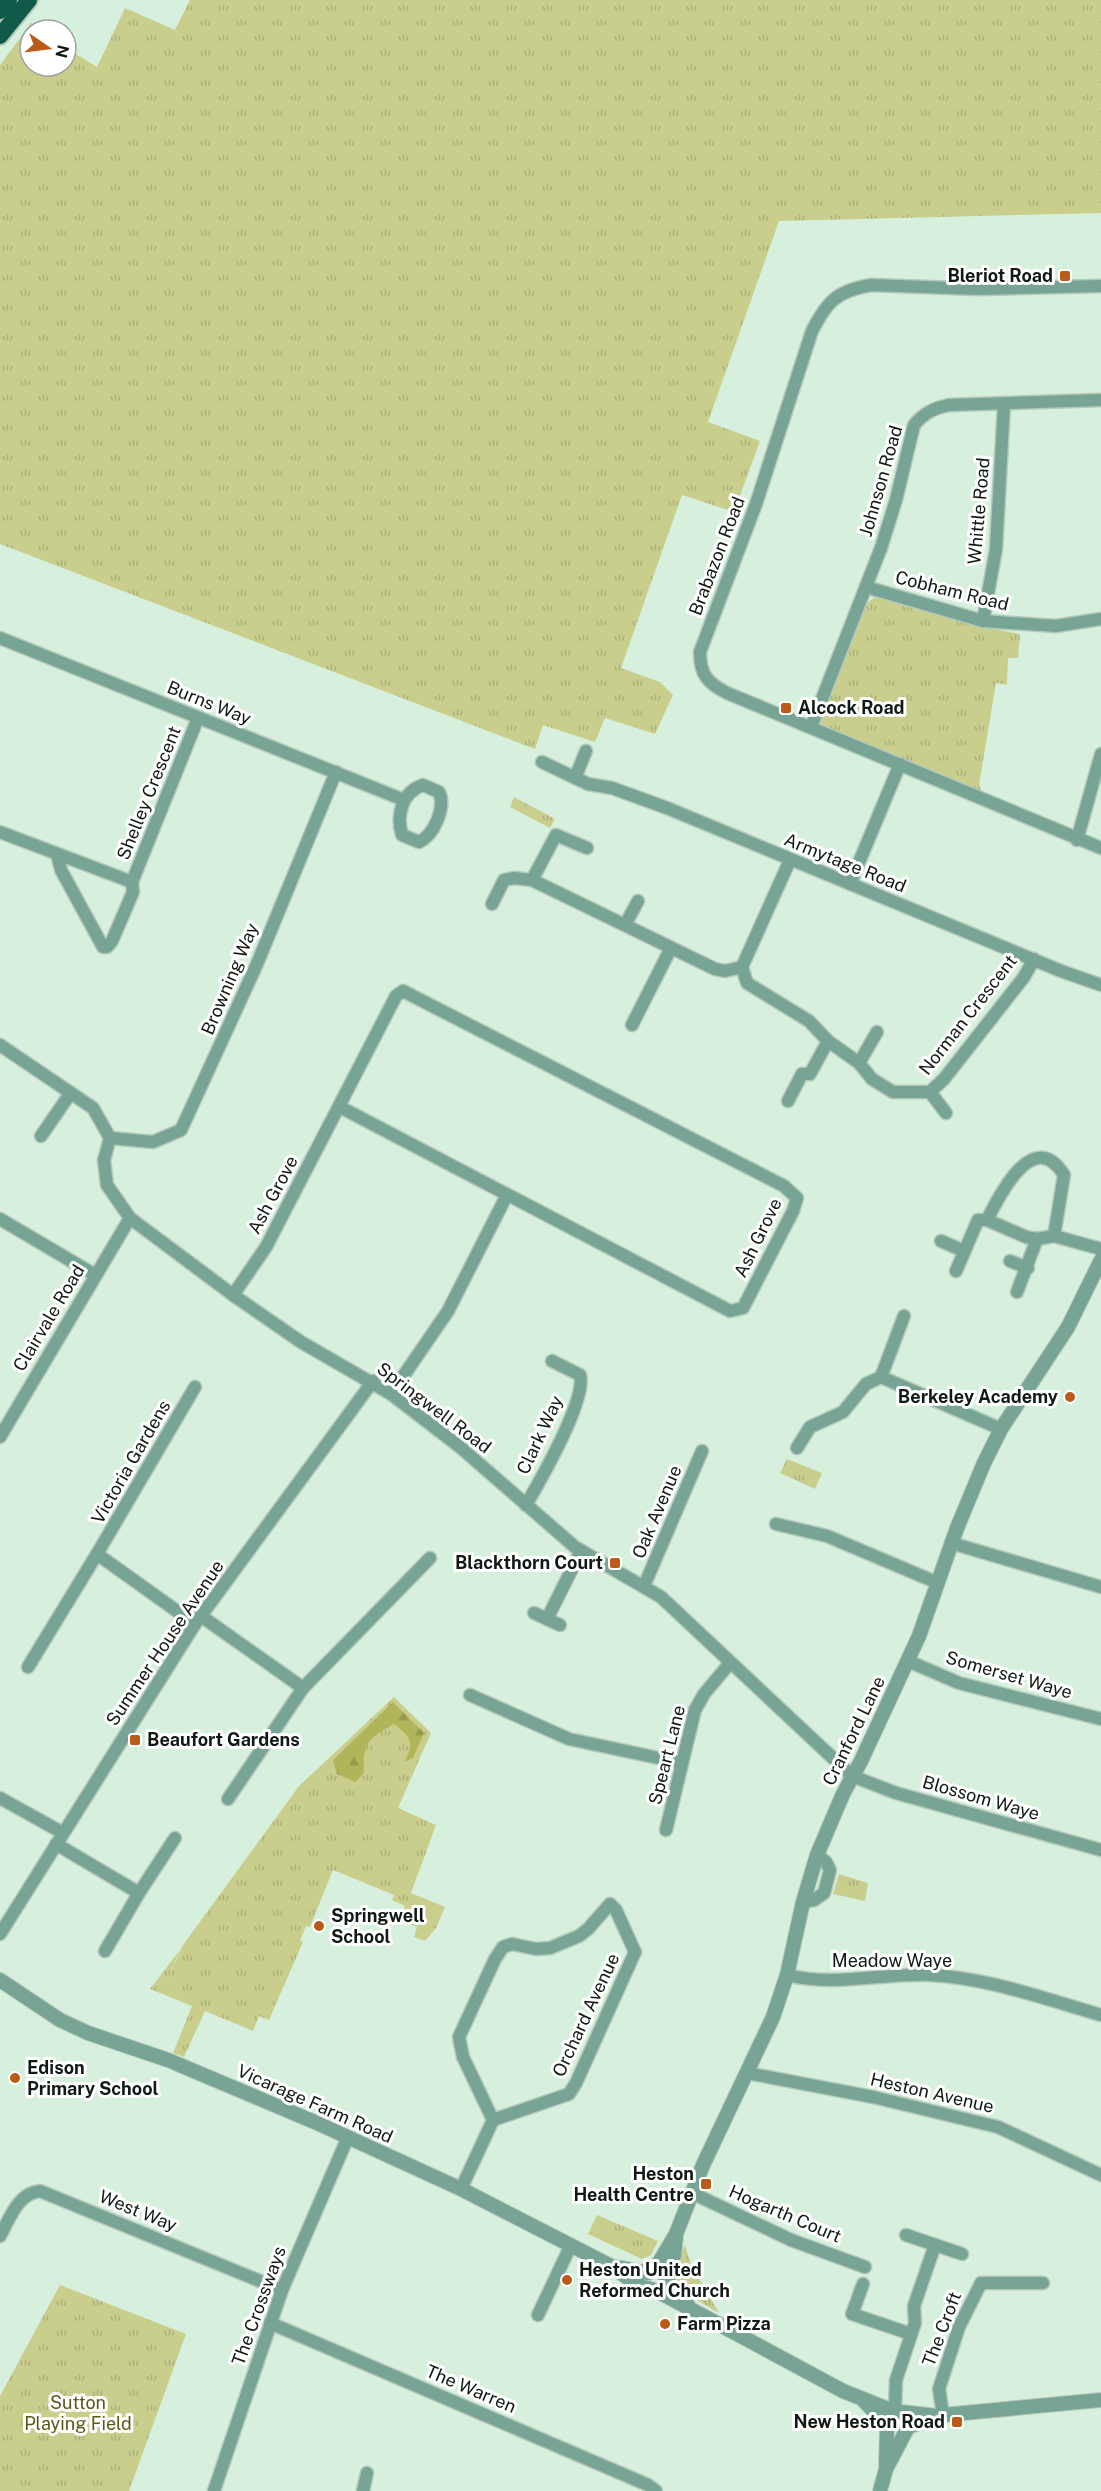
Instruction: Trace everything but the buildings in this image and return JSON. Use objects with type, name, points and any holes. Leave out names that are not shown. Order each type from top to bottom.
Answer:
[{"type":"highway","points":[[0,11],[9,0]]},
{"type":"highway","points":[[0,36],[29,0]]},
{"type":"street","name":"Brabazon Road","points":[[1101,286],[979,289],[871,285],[854,288],[836,296],[825,306],[812,332],[756,504],[700,651],[702,673],[714,686],[1077,840],[1101,848]]},
{"type":"street","name":"Johnson Road","points":[[811,726],[866,587],[896,500],[914,425],[921,416],[936,408],[949,405],[1101,400]]},
{"type":"street","name":"Whittle Road","points":[[983,621],[996,549],[1004,404]]},
{"type":"street","name":"Cobham Road","points":[[866,587],[983,621],[1056,626],[1101,619]]},
{"type":"street","name":"Burns Way","points":[[0,638],[404,800]]},
{"type":"street","name":"Shelley Crescent","points":[[57,854],[61,870],[103,947],[107,947],[112,941],[133,892],[132,882],[198,718]]},
{"type":"street","points":[[575,778],[586,751]]},
{"type":"street","points":[[1077,840],[1101,754]]},
{"type":"street","name":"Armytage Road","points":[[542,762],[575,778],[667,808],[1101,985]]},
{"type":"street","points":[[850,884],[900,764]]},
{"type":"street","name":"Browning Way","points":[[110,1138],[153,1142],[181,1130],[257,964],[336,772]]},
{"type":"street","points":[[423,785],[439,792],[441,806],[427,838],[419,842],[402,835],[398,824],[404,800],[413,789],[423,785]]},
{"type":"street","name":"Shelley Crescent","points":[[0,832],[132,882]]},
{"type":"street","points":[[532,880],[556,835],[587,848]]},
{"type":"street","points":[[492,904],[504,880],[513,878],[532,880],[715,969],[726,971],[742,967],[790,860]]},
{"type":"street","points":[[625,925],[638,901]]},
{"type":"street","points":[[632,1025],[671,948]]},
{"type":"street","name":"Norman Crescent","points":[[742,967],[747,983],[809,1021],[828,1041],[859,1063],[872,1079],[893,1092],[930,1092],[944,1079],[1010,996],[1034,959]]},
{"type":"street","name":"Ash Grove","points":[[233,1295],[266,1247],[396,996],[403,992],[410,993],[784,1186],[797,1198],[743,1308],[730,1311],[340,1107]]},
{"type":"street","points":[[859,1063],[876,1032]]},
{"type":"street","points":[[788,1101],[802,1074],[810,1074],[828,1041]]},
{"type":"street","points":[[0,1045],[93,1108],[110,1138]]},
{"type":"street","name":"Norman Crescent","points":[[930,1092],[946,1113]]},
{"type":"street","points":[[41,1136],[70,1094]]},
{"type":"street","name":"Springwell Road","points":[[110,1138],[104,1160],[106,1185],[130,1218],[233,1295],[301,1342],[391,1394],[460,1448],[581,1551],[661,1597],[852,1776]]},
{"type":"street","points":[[987,1220],[1000,1194],[1024,1163],[1034,1158],[1043,1158],[1058,1165],[1064,1175],[1054,1236]]},
{"type":"street","points":[[391,1394],[448,1311],[507,1195]]},
{"type":"street","name":"Clairvale Road","points":[[0,1437],[5,1418],[130,1218]]},
{"type":"street","points":[[0,1220],[95,1275]]},
{"type":"street","points":[[956,1270],[978,1220],[987,1220],[1037,1239],[1054,1236],[1101,1249]]},
{"type":"street","points":[[1017,1293],[1037,1239]]},
{"type":"street","points":[[941,1241],[964,1251]]},
{"type":"street","name":"Cranford Lane","points":[[657,2280],[674,2256],[676,2234],[692,2193],[773,2017],[787,1975],[803,1902],[817,1856],[852,1776],[908,1661],[974,1486],[1002,1429],[1097,1280],[1101,1260]]},
{"type":"street","points":[[1010,1261],[1028,1268]]},
{"type":"street","points":[[797,1448],[810,1427],[843,1412],[867,1384],[881,1377],[904,1316]]},
{"type":"street","name":"Clark Way","points":[[526,1505],[560,1442],[582,1386],[580,1375],[552,1361]]},
{"type":"street","points":[[881,1377],[1002,1429]]},
{"type":"street","name":"Summer House Avenue","points":[[0,1934],[198,1620],[373,1382]]},
{"type":"street","name":"Victoria Gardens","points":[[28,1667],[195,1388]]},
{"type":"street","name":"Oak Avenue","points":[[644,1586],[702,1451]]},
{"type":"street","points":[[776,1524],[827,1536],[938,1583]]},
{"type":"street","points":[[951,1543],[1101,1587]]},
{"type":"street","points":[[547,1619],[581,1551]]},
{"type":"street","points":[[97,1554],[303,1688]]},
{"type":"street","points":[[228,1799],[303,1688],[430,1558]]},
{"type":"street","points":[[534,1613],[560,1625]]},
{"type":"street","name":"Somerset Waye","points":[[908,1661],[959,1683],[1101,1719]]},
{"type":"street","name":"Speart Lane","points":[[666,1830],[695,1710],[704,1694],[730,1663]]},
{"type":"street","points":[[470,1695],[569,1739],[682,1763]]},
{"type":"street","name":"Blossom Waye","points":[[852,1776],[896,1793],[1101,1850]]},
{"type":"street","points":[[0,1797],[140,1893]]},
{"type":"street","points":[[105,1950],[175,1838]]},
{"type":"street","name":"Orchard Avenue","points":[[610,1904],[616,1910],[635,1952],[576,2083],[569,2094],[493,2120],[464,2057],[459,2037],[495,1959],[503,1947],[512,1944],[536,1949],[550,1948],[579,1936],[610,1904]]},
{"type":"street","name":"Meadow Waye","points":[[787,1975],[842,1978],[929,1975],[986,1982],[1101,2015]]},
{"type":"street","name":"Vicarage Farm Road","points":[[0,1980],[60,2020],[88,2033],[168,2060],[348,2137],[461,2189],[613,2267],[627,2279],[657,2280],[691,2308],[732,2333],[901,2419]]},
{"type":"street","name":"Heston Avenue","points":[[747,2073],[873,2097],[998,2127],[1101,2175]]},
{"type":"street","points":[[461,2189],[493,2120]]},
{"type":"street","name":"The Crossways","points":[[214,2491],[282,2290],[348,2137]]},
{"type":"street","name":"West Way","points":[[0,2236],[23,2197],[30,2192],[40,2191],[282,2290]]},
{"type":"street","name":"Hogarth Court","points":[[692,2193],[791,2240],[865,2267]]},
{"type":"street","points":[[906,2235],[962,2254]]},
{"type":"street","points":[[538,2315],[571,2245]]},
{"type":"street","points":[[880,2491],[901,2419],[896,2380],[915,2323],[914,2306],[934,2245]]},
{"type":"street","name":"The Croft","points":[[940,2415],[939,2388],[958,2327],[981,2283],[1043,2283]]},
{"type":"street","points":[[863,2284],[852,2314],[911,2334]]},
{"type":"street","name":"The Warren","points":[[270,2323],[648,2485],[656,2491]]},
{"type":"street","name":"Vicarage Farm Road","points":[[862,2400],[886,2426]]},
{"type":"street","points":[[901,2419],[1101,2400]]},
{"type":"street","points":[[886,2426],[896,2434],[901,2419]]},
{"type":"street","points":[[886,2426],[886,2469]]},
{"type":"street","points":[[363,2491],[367,2473]]},
{"type":"green space","points":[[190,0],[1101,0],[1101,213],[779,221],[708,422],[760,441],[734,512],[682,495],[621,668],[660,682],[673,695],[655,734],[605,718],[595,742],[543,725],[535,749],[0,544],[0,65],[18,41],[18,78],[78,78],[78,55],[97,67],[125,8],[175,30]]},
{"type":"green space","points":[[875,597],[973,625],[1020,634],[1018,658],[1008,658],[1007,685],[996,683],[979,785],[983,794],[826,728],[821,723],[821,717],[824,717],[823,712],[867,603]]},
{"type":"green space","points":[[514,797],[555,819],[550,828],[510,807]]},
{"type":"green space","points":[[787,1459],[822,1473],[815,1489],[780,1473]]},
{"type":"green space","points":[[394,1697],[431,1733],[398,1808],[436,1825],[411,1893],[445,1907],[436,1928],[425,1941],[414,1937],[417,1927],[399,1920],[405,1906],[392,1900],[394,1895],[333,1870],[310,1927],[306,1926],[300,1940],[303,1942],[269,2020],[259,2016],[253,2031],[205,2011],[184,2057],[173,2053],[192,2006],[150,1989],[180,1950],[165,1985],[183,1945],[299,1786]]},
{"type":"green space","points":[[393,1702],[424,1733],[413,1758],[404,1762],[410,1741],[394,1724],[378,1733],[369,1742],[364,1755],[364,1773],[355,1782],[337,1774],[333,1760]]},
{"type":"green space","points":[[839,1874],[868,1883],[865,1901],[833,1894]]},
{"type":"green space","points":[[597,2215],[658,2241],[651,2255],[642,2259],[588,2234]]},
{"type":"green space","points":[[685,2245],[691,2265],[719,2313],[685,2291],[676,2279],[675,2272]]},
{"type":"green space","name":"Sutton Playing Field","points":[[60,2285],[186,2334],[129,2491],[0,2491],[0,2396]]},
{"type":"place","name":"Bleriot Road","points":[[1065,276]]},
{"type":"place","name":"Alcock Road","points":[[786,708]]},
{"type":"place","name":"Berkeley Academy","points":[[1070,1397]]},
{"type":"place","name":"Blackthorn Court","points":[[615,1563]]},
{"type":"place","name":"Beaufort Gardens","points":[[135,1740]]},
{"type":"place","name":"Springwell School","points":[[319,1926]]},
{"type":"place","name":"Edison Primary School","points":[[15,2078]]},
{"type":"place","name":"Heston Health Centre","points":[[706,2184]]},
{"type":"place","name":"Heston United Reformed Church","points":[[567,2280]]},
{"type":"place","name":"Farm Pizza","points":[[665,2324]]},
{"type":"place","name":"New Heston Road","points":[[957,2422]]}]
